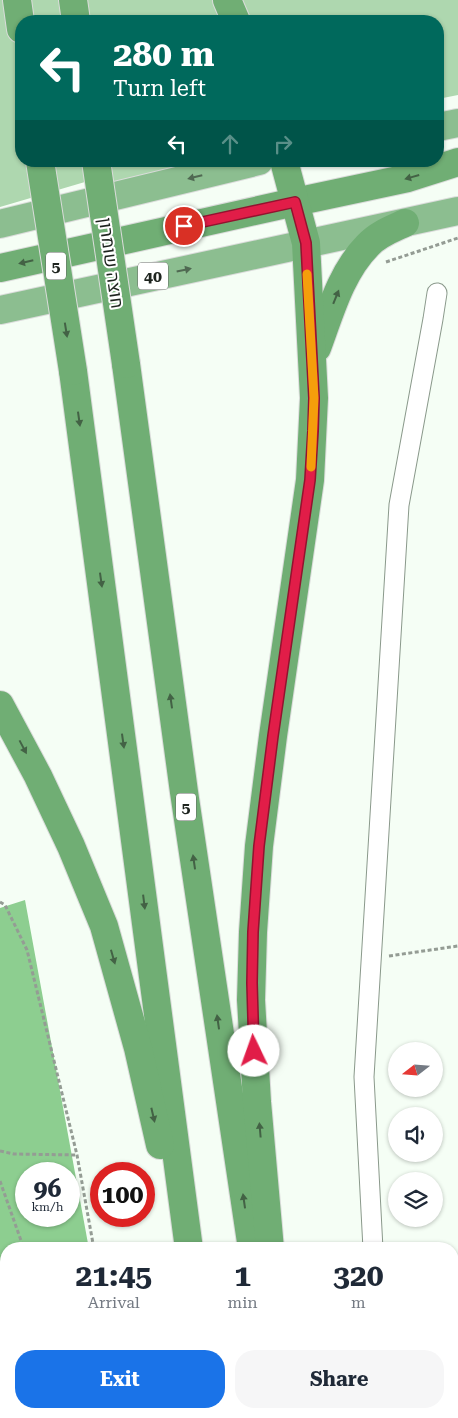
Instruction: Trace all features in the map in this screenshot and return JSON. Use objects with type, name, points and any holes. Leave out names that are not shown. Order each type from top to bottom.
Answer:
[{"type":"highway","points":[[17,0],[19,15]]},
{"type":"highway","points":[[73,0],[75,15]]},
{"type":"highway","points":[[227,0],[233,15]]},
{"type":"highway","points":[[444,126],[458,123]]},
{"type":"highway","points":[[444,166],[458,162]]},
{"type":"highway","name":"5","points":[[41,167],[73,371],[188,1242]]},
{"type":"highway","name":"חוצה שומרון","points":[[97,167],[126,364],[184,792],[251,1242]]},
{"type":"highway","points":[[0,224],[234,167]]},
{"type":"highway","points":[[269,1242],[252,1019],[253,932],[260,837],[310,480],[314,398],[306,243],[286,167]]},
{"type":"highway","points":[[0,268],[408,178],[442,167]]},
{"type":"highway","name":"40","points":[[0,310],[458,211]]},
{"type":"highway","points":[[312,359],[345,275],[368,244],[382,233],[405,223]]},
{"type":"highway","points":[[0,705],[38,776],[74,853],[104,926],[138,1048],[181,1242]]},
{"type":"street","points":[[373,1242],[364,1078],[399,505],[437,293]]},
{"type":"path","points":[[380,264],[458,238]]},
{"type":"path","points":[[0,902],[5,905],[27,950],[77,1155],[93,1242]]},
{"type":"path","points":[[371,958],[458,946]]},
{"type":"path","points":[[0,1151],[14,1154],[77,1155]]},
{"type":"path","points":[[0,1181],[22,1242]]},
{"type":"green space","points":[[0,0],[458,0],[458,95],[444,98],[444,15],[15,15],[15,167],[192,167],[114,183],[112,174],[0,207]]},
{"type":"green space","points":[[25,900],[73,1162],[15,1162],[15,1227],[80,1227],[80,1200],[88,1242],[0,1242],[0,908]]},
{"type":"slow traffic","points":[[307,274],[314,398],[311,467]]},
{"type":"route","points":[[184,226],[295,202],[306,243],[314,398],[310,480],[259,846],[253,932],[251,1000],[254,1051]]}]
